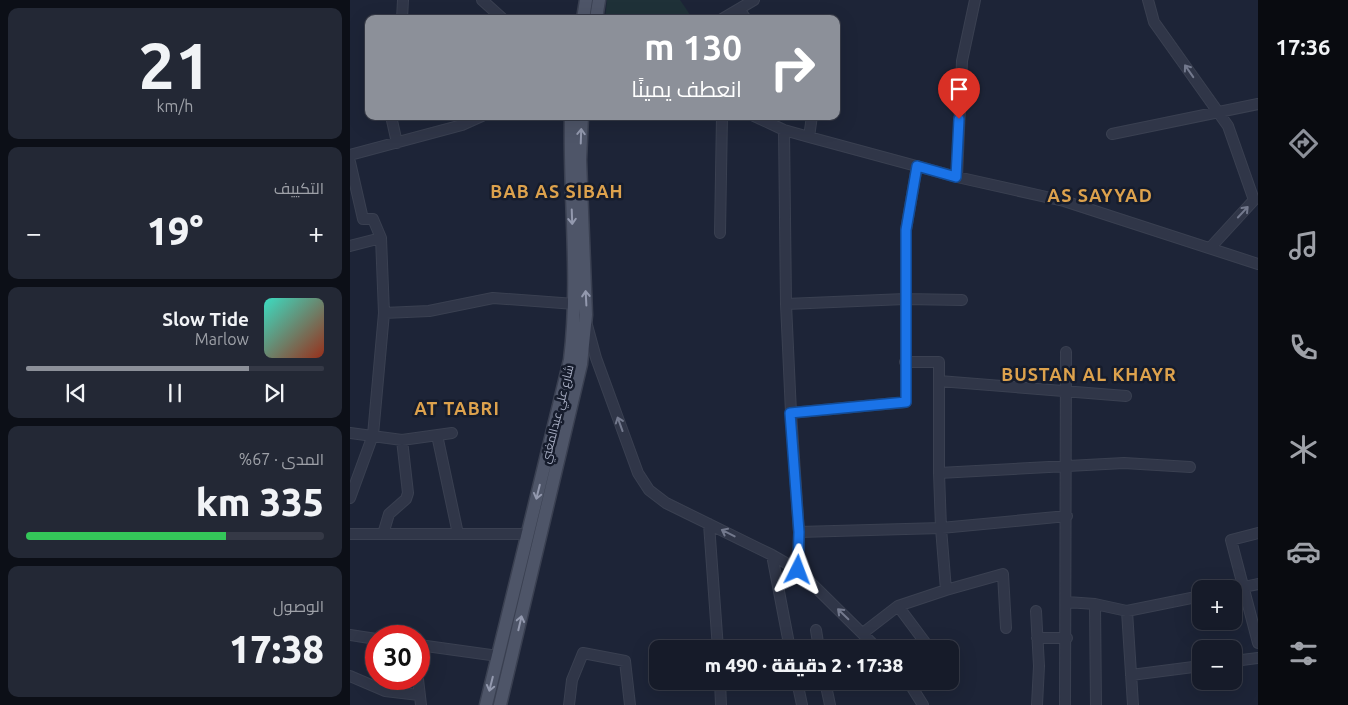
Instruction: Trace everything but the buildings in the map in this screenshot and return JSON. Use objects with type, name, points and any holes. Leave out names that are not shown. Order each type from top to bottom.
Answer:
[{"type":"main road","points":[[584,15],[586,0]]},
{"type":"main road","points":[[597,15],[599,0]]},
{"type":"main road","name":"شارع علي عبدالمغني","points":[[486,705],[528,534],[576,362],[570,159],[571,120]]},
{"type":"main road","name":"شارع علي عبدالمغني","points":[[500,705],[586,321],[580,160],[582,120]]},
{"type":"street","points":[[402,15],[403,0]]},
{"type":"street","points":[[482,0],[499,15]]},
{"type":"street","points":[[727,15],[741,5],[754,0]]},
{"type":"street","points":[[956,177],[962,60],[975,0]]},
{"type":"street","points":[[1148,0],[1154,22],[1228,126],[1254,200],[1210,248]]},
{"type":"street","points":[[1112,134],[1258,104]]},
{"type":"street","points":[[392,120],[397,143]]},
{"type":"street","points":[[350,155],[462,125],[473,120]]},
{"type":"street","points":[[720,234],[722,120]]},
{"type":"street","points":[[763,120],[784,130],[956,177],[1064,201],[1258,264]]},
{"type":"street","points":[[808,137],[811,120]]},
{"type":"street","points":[[784,130],[786,304],[790,413],[799,532],[798,570]]},
{"type":"street","points":[[350,162],[363,219],[373,219],[381,238],[384,313],[373,436],[350,498]]},
{"type":"street","points":[[790,413],[906,402],[906,230],[917,166]]},
{"type":"street","points":[[350,246],[381,238]]},
{"type":"street","points":[[384,313],[429,311],[492,298],[575,304]]},
{"type":"street","points":[[786,304],[905,299],[962,300]]},
{"type":"street","points":[[586,321],[596,358],[641,479],[649,490],[660,499],[798,570],[870,640]]},
{"type":"street","points":[[1065,705],[1067,638],[1066,352]]},
{"type":"street","points":[[905,362],[939,362],[939,473],[946,590]]},
{"type":"street","points":[[940,381],[1126,396]]},
{"type":"street","points":[[350,433],[402,440],[452,433]]},
{"type":"street","points":[[437,435],[458,534]]},
{"type":"street","points":[[383,534],[389,514],[401,505],[408,493],[402,440]]},
{"type":"street","points":[[939,473],[1124,463],[1190,467]]},
{"type":"street","points":[[799,532],[941,528],[1066,516]]},
{"type":"street","points":[[709,524],[717,640]]},
{"type":"street","points":[[1238,580],[1231,540],[1258,533]]},
{"type":"street","points":[[350,534],[528,534]]},
{"type":"street","points":[[772,555],[788,640]]},
{"type":"street","points":[[863,633],[898,606],[1003,574],[1006,628]]},
{"type":"street","points":[[1242,587],[1258,584]]},
{"type":"street","points":[[1242,597],[1258,642]]},
{"type":"street","points":[[1067,602],[1095,604],[1127,612],[1192,598]]},
{"type":"street","points":[[1095,604],[1096,705]]},
{"type":"street","points":[[898,606],[923,640]]},
{"type":"street","points":[[1036,611],[1039,666],[1037,705]]},
{"type":"street","points":[[1127,612],[1133,705]]},
{"type":"street","points":[[816,630],[818,640]]},
{"type":"street","points":[[350,635],[365,637]]},
{"type":"street","points":[[1037,638],[1067,638]]},
{"type":"street","points":[[430,647],[498,656]]},
{"type":"street","points":[[569,705],[572,680],[583,653],[625,661],[630,705]]},
{"type":"street","points":[[1242,660],[1258,658]]},
{"type":"street","points":[[1131,675],[1192,667]]},
{"type":"street","points":[[350,676],[385,691],[420,700]]},
{"type":"street","points":[[720,690],[721,705]]},
{"type":"street","points":[[799,690],[802,705]]},
{"type":"street","points":[[827,690],[830,705]]},
{"type":"street","points":[[914,690],[923,705]]},
{"type":"shaded area","points":[[607,0],[680,0],[690,15],[605,15]]},
{"type":"district","name":"BAB AS SIBAH","points":[[557,191]]},
{"type":"district","name":"AS SAYYAD","points":[[1100,195]]},
{"type":"district","name":"BUSTAN AL KHAYR","points":[[1089,374]]},
{"type":"district","name":"AT TABRI","points":[[457,408]]},
{"type":"route","points":[[798,570],[799,532],[790,413],[906,402],[906,230],[917,166],[956,177],[959,119]]}]
